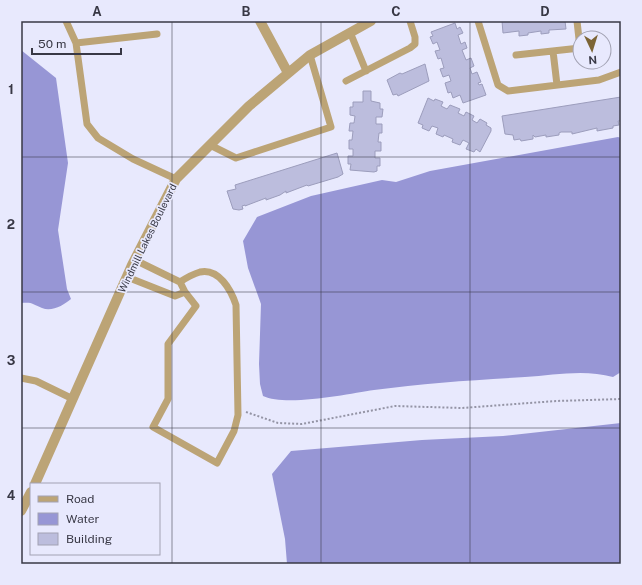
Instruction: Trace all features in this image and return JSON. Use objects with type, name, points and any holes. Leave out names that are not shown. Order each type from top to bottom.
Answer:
[{"type":"street","points":[[260,21],[288,73]]},
{"type":"street","name":"Windmill Lakes Boulevard","points":[[35,483],[127,277],[176,180],[249,106],[310,54],[371,21]]},
{"type":"street","points":[[21,511],[30,494]]},
{"type":"lane","points":[[66,21],[76,43],[86,124],[98,138],[133,159],[176,180]]},
{"type":"lane","points":[[346,81],[415,44],[415,36],[410,21]]},
{"type":"lane","points":[[478,21],[498,86],[508,91],[599,80],[621,72]]},
{"type":"lane","points":[[516,55],[580,48],[577,21]]},
{"type":"lane","points":[[350,32],[366,71]]},
{"type":"lane","points":[[76,43],[157,34]]},
{"type":"lane","points":[[553,51],[557,85]]},
{"type":"lane","points":[[210,145],[236,158],[331,127],[310,54]]},
{"type":"lane","points":[[135,260],[180,282],[185,292],[196,306],[168,344],[168,399],[153,426],[217,463],[234,431],[238,409],[237,313],[234,298],[222,280],[210,272],[195,274],[180,282]]},
{"type":"lane","points":[[127,277],[175,296],[185,292]]},
{"type":"lane","points":[[21,378],[36,381],[73,399]]},
{"type":"path","points":[[238,409],[278,422],[302,424],[395,406],[462,408],[556,401],[621,399]]},
{"type":"water","points":[[21,50],[56,78],[68,163],[58,230],[67,289],[71,299],[61,306],[50,309],[42,308],[30,303],[21,303]]},
{"type":"water","points":[[618,137],[621,138],[621,372],[613,377],[592,373],[569,373],[431,384],[374,390],[317,399],[286,400],[273,399],[263,396],[260,384],[259,364],[261,304],[248,268],[243,241],[257,217],[311,196],[382,180],[396,182],[430,171]]},
{"type":"water","points":[[621,423],[621,564],[287,564],[285,539],[272,474],[291,451],[422,440],[503,436]]},
{"type":"building","points":[[502,21],[565,21],[566,29],[549,30],[549,33],[541,34],[541,31],[519,36],[519,31],[503,33]]},
{"type":"building","points":[[455,23],[457,29],[460,27],[463,33],[458,35],[461,44],[465,42],[467,48],[462,50],[466,60],[471,58],[474,66],[470,68],[472,74],[477,72],[481,82],[478,83],[479,85],[482,84],[486,95],[463,103],[460,95],[453,98],[451,92],[448,93],[445,83],[451,81],[449,75],[443,77],[440,69],[444,68],[441,58],[438,59],[435,51],[440,50],[437,42],[433,44],[430,37],[433,36],[431,32]]},
{"type":"building","points":[[425,64],[429,81],[398,96],[397,94],[393,95],[387,80],[400,73],[402,74]]},
{"type":"building","points":[[363,91],[371,91],[371,101],[380,103],[380,109],[383,109],[382,117],[376,117],[376,124],[382,124],[382,133],[379,133],[378,142],[381,142],[381,151],[375,151],[375,158],[380,158],[380,166],[377,166],[377,171],[374,172],[350,170],[351,164],[348,164],[348,156],[353,156],[353,149],[349,149],[349,140],[352,140],[353,131],[349,131],[350,123],[354,123],[355,116],[350,115],[350,107],[353,107],[353,102],[363,102]]},
{"type":"building","points":[[621,97],[621,121],[618,121],[619,125],[613,126],[613,128],[597,131],[597,128],[572,134],[572,132],[561,132],[559,135],[546,137],[546,135],[535,137],[533,135],[533,139],[521,141],[520,139],[514,140],[513,135],[505,134],[502,116]]},
{"type":"building","points":[[428,98],[434,101],[435,99],[443,102],[441,106],[447,109],[450,105],[460,109],[458,113],[464,116],[466,112],[474,116],[472,120],[477,123],[480,119],[487,123],[486,125],[491,128],[491,131],[480,152],[476,149],[474,152],[466,149],[469,143],[463,140],[460,145],[452,142],[453,139],[444,135],[443,137],[436,134],[438,128],[432,126],[429,131],[422,128],[423,125],[418,123]]},
{"type":"building","points":[[337,153],[343,174],[338,177],[308,186],[307,185],[286,193],[286,191],[266,200],[266,198],[242,206],[243,209],[233,209],[227,191],[236,189],[235,185]]}]
